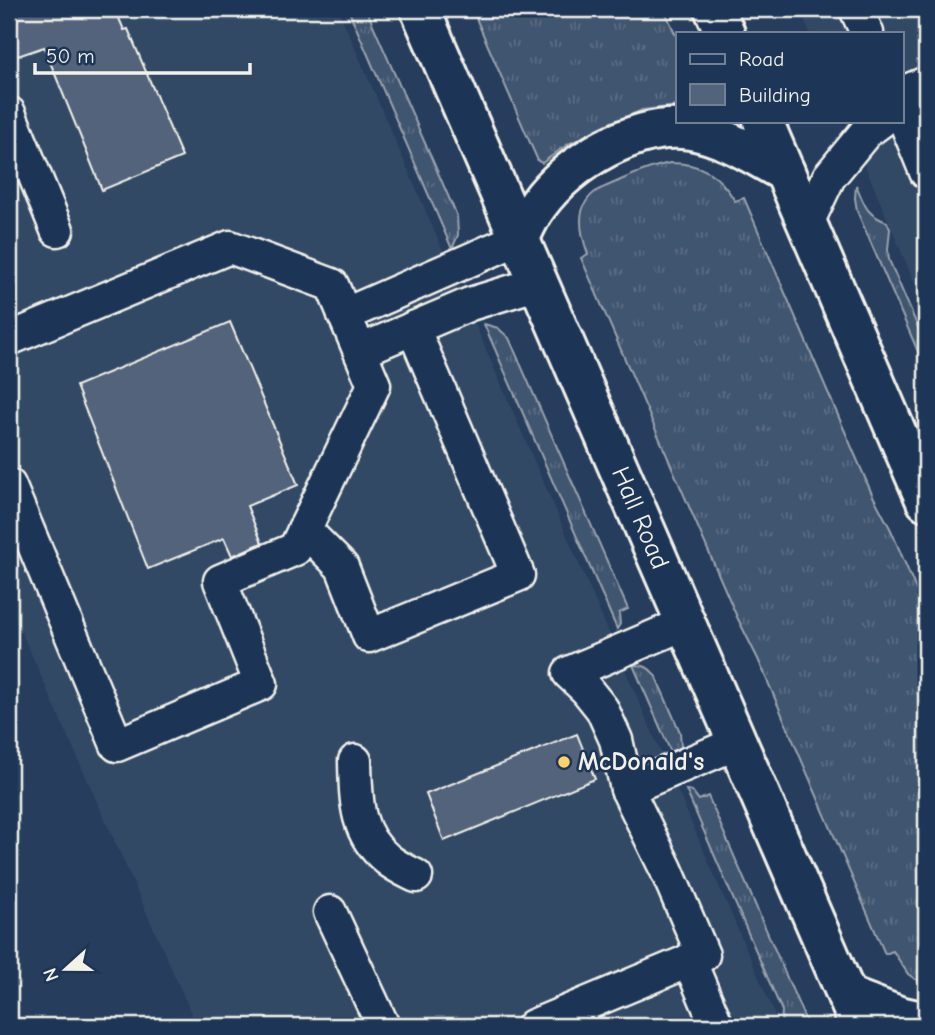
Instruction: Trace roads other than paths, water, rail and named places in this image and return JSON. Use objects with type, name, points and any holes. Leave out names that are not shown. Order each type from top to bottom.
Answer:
[{"type":"highway","name":"Hall Road","points":[[420,9],[854,1011]]},
{"type":"highway","points":[[715,9],[725,32]]},
{"type":"highway","points":[[763,122],[926,501]]},
{"type":"highway","points":[[520,238],[537,205],[573,167],[615,144],[650,132],[671,128],[701,132],[723,140],[785,172]]},
{"type":"highway","points":[[854,1011],[926,1022]]},
{"type":"lane","points":[[856,9],[867,32]]},
{"type":"lane","points":[[904,92],[926,83]]},
{"type":"lane","points":[[9,113],[57,230]]},
{"type":"lane","points":[[904,118],[926,172]]},
{"type":"lane","points":[[807,223],[829,177],[866,132],[880,122]]},
{"type":"lane","points":[[344,315],[520,238]]},
{"type":"lane","points":[[9,340],[230,247],[332,285],[374,385],[295,549],[220,581],[261,684],[117,745],[9,485]]},
{"type":"lane","points":[[360,351],[492,297],[539,283]]},
{"type":"lane","points":[[304,528],[342,567],[369,636],[518,575],[413,328]]},
{"type":"lane","points":[[533,1026],[703,955],[666,869],[627,789],[616,740],[602,709],[569,673],[686,623]]},
{"type":"lane","points":[[627,789],[737,743]]},
{"type":"lane","points":[[355,761],[356,800],[362,826],[372,844],[388,860],[416,876]]},
{"type":"lane","points":[[330,912],[383,1026]]},
{"type":"lane","points":[[689,960],[717,1026]]},
{"type":"place","name":"McDonald's","points":[[564,762]]}]
